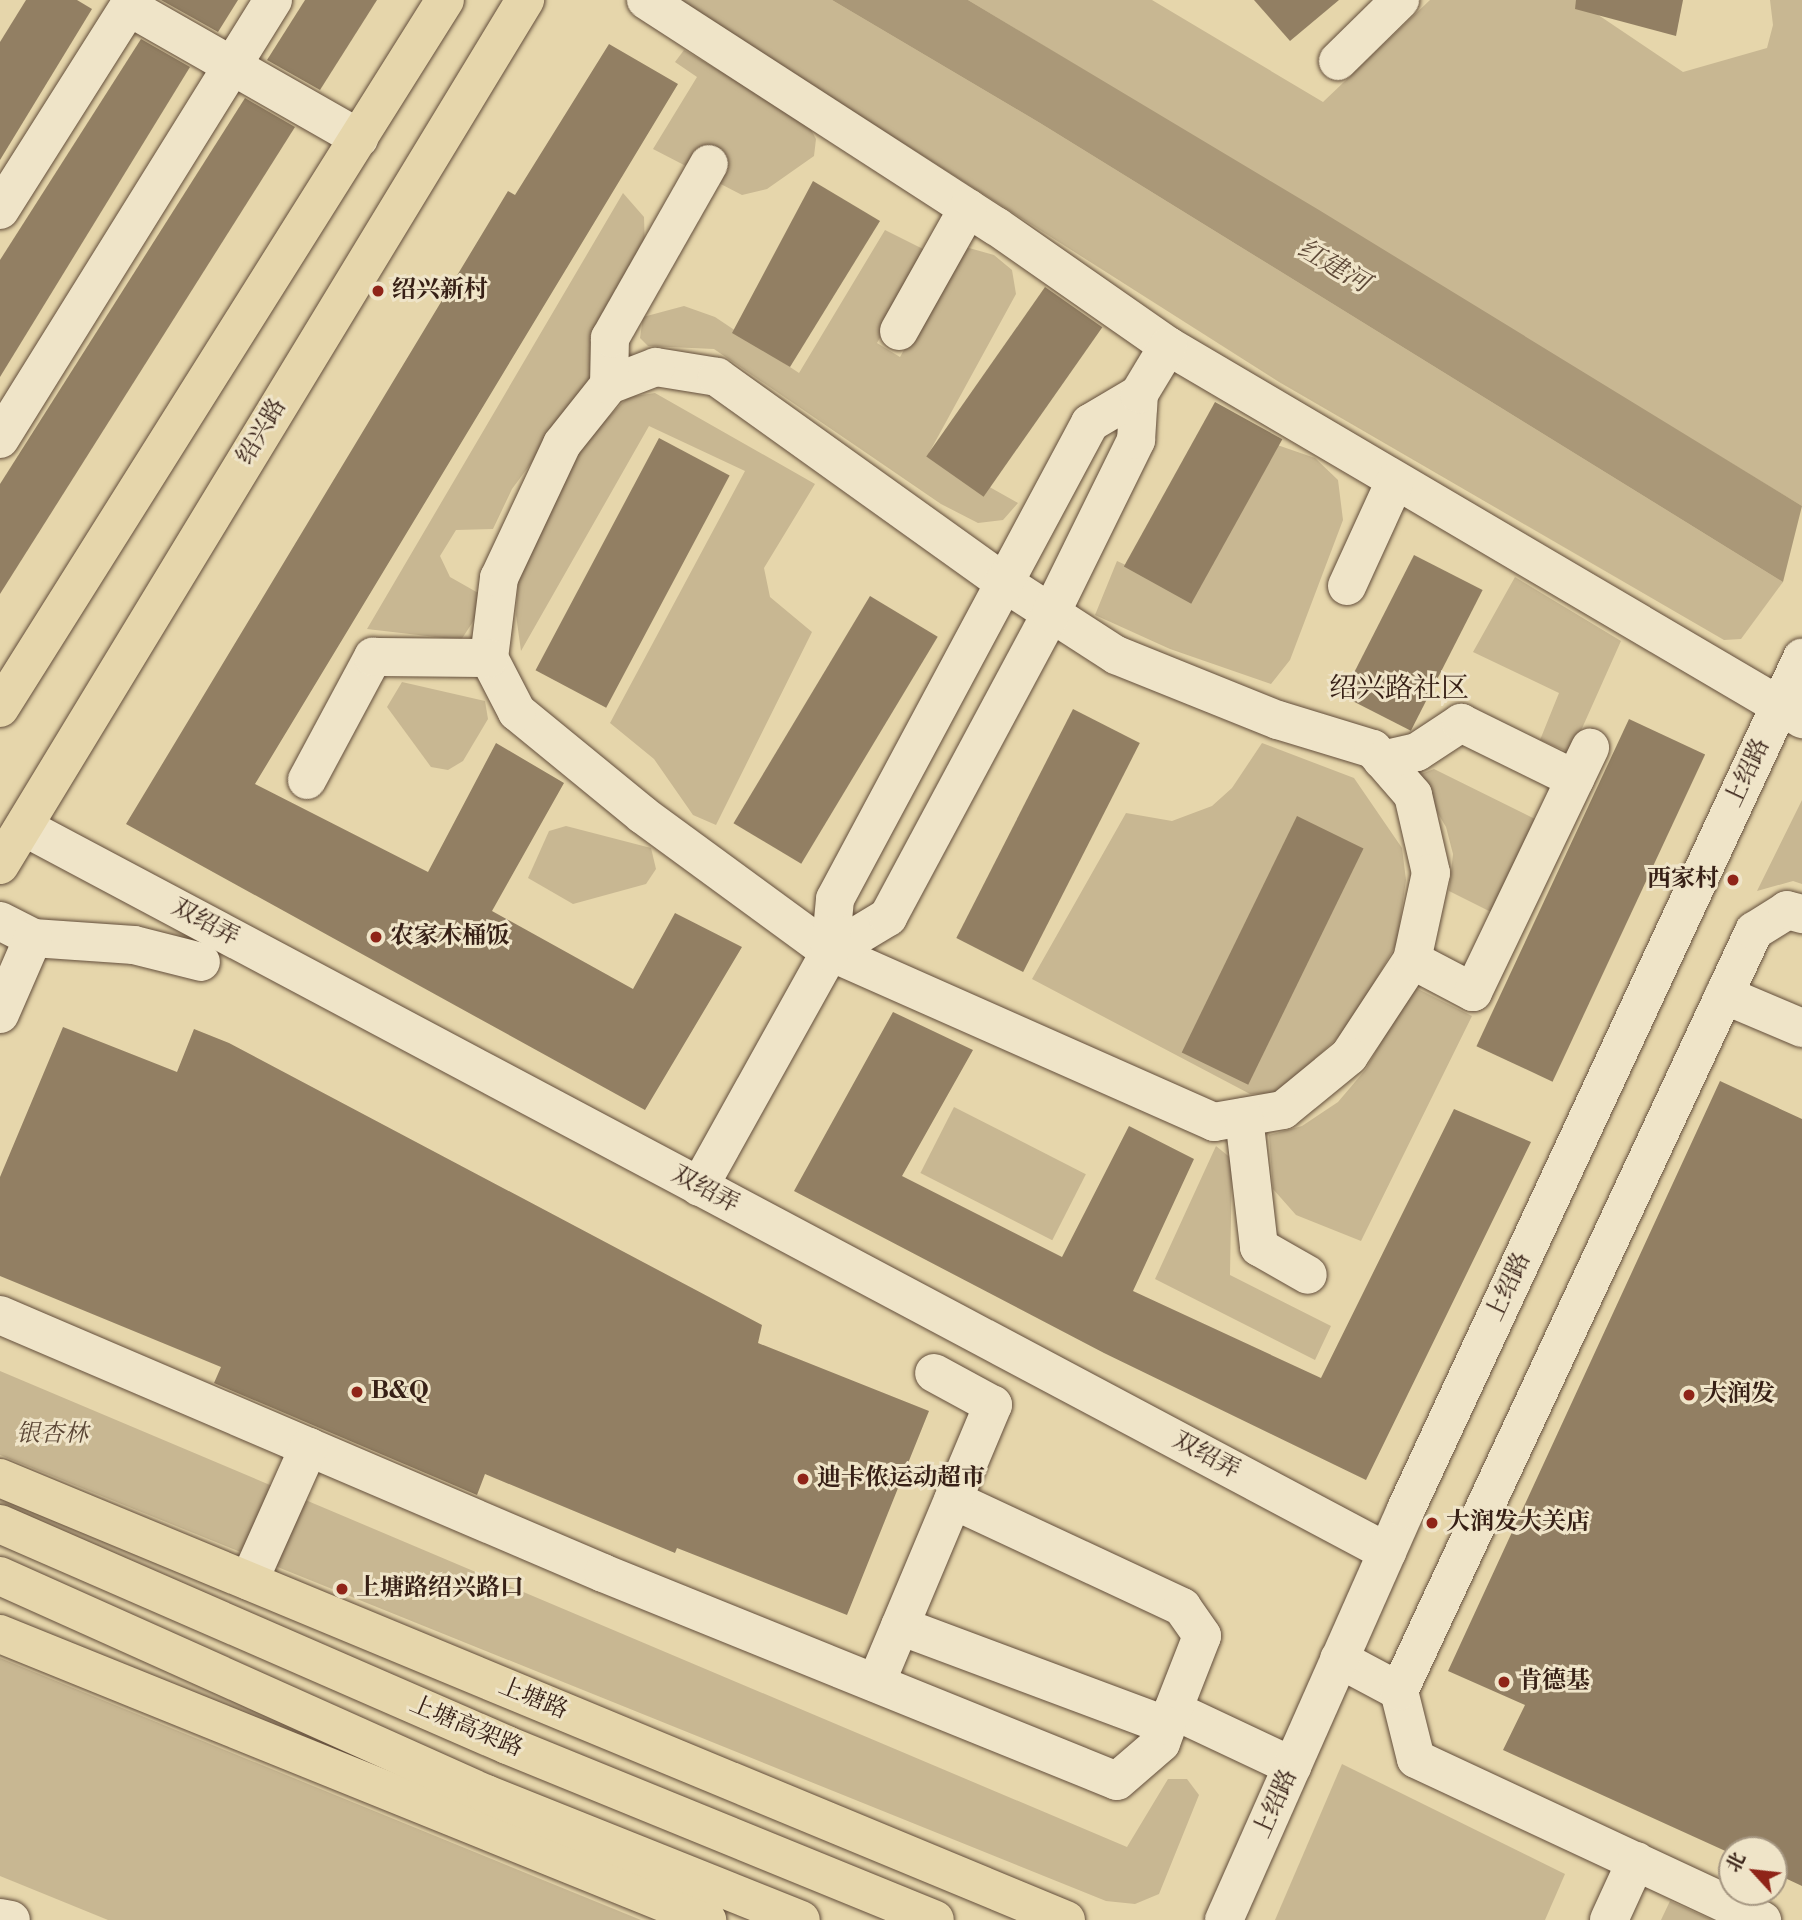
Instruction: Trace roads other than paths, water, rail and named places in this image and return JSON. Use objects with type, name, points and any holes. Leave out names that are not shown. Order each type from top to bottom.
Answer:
[{"type":"main road","points":[[0,708],[445,0]]},
{"type":"main road","name":"绍兴路","points":[[0,865],[525,0]]},
{"type":"main road","name":"上塘路","points":[[0,1478],[1066,1920]]},
{"type":"main road","name":"上塘高架路","points":[[0,1524],[508,1745],[935,1920]]},
{"type":"main road","points":[[0,1576],[486,1794],[801,1920]]},
{"type":"main road","points":[[0,1634],[707,1920]]},
{"type":"street","points":[[0,439],[273,0]]},
{"type":"street","points":[[646,0],[968,208],[1168,346],[1790,713]]},
{"type":"street","points":[[1338,61],[1400,0]]},
{"type":"street","points":[[0,210],[131,4],[231,67],[359,138]]},
{"type":"street","points":[[609,385],[610,338],[709,164]]},
{"type":"street","points":[[899,331],[968,208]]},
{"type":"street","points":[[830,952],[888,916],[1051,613],[1136,440],[1139,394],[1168,346]]},
{"type":"street","points":[[656,367],[718,377],[1003,582],[1116,655],[1278,720],[1373,749],[1413,795],[1431,873],[1412,960],[1349,1056],[1283,1110],[1214,1122],[830,952],[643,815],[517,712],[489,659],[499,578],[562,444],[609,385],[656,367]]},
{"type":"street","points":[[699,1186],[830,952],[835,899],[1090,423],[1139,394]]},
{"type":"street","points":[[1347,586],[1395,481]]},
{"type":"street","points":[[307,780],[373,657],[489,659]]},
{"type":"street","name":"上绍路","points":[[1224,1920],[1387,1552],[1790,713],[1802,658]]},
{"type":"street","points":[[1382,760],[1417,751],[1461,723],[1582,763],[1473,992],[1412,960]]},
{"type":"street","name":"双绍弄","points":[[24,827],[1387,1552]]},
{"type":"street","points":[[1762,1920],[1416,1759],[1399,1691],[1754,931],[1787,910],[1802,914]]},
{"type":"street","points":[[0,921],[33,938],[134,945],[201,962]]},
{"type":"street","points":[[0,1014],[33,938]]},
{"type":"street","points":[[1724,995],[1802,1028]]},
{"type":"street","points":[[1244,1117],[1259,1247],[1308,1275]]},
{"type":"street","points":[[0,1315],[309,1447],[1117,1781],[1161,1744],[1202,1636],[1182,1607],[953,1500]]},
{"type":"street","points":[[876,1683],[993,1405],[934,1373]]},
{"type":"street","points":[[249,1581],[309,1447]]},
{"type":"street","points":[[900,1626],[1170,1718],[1292,1766]]},
{"type":"street","points":[[1339,1659],[1399,1691]]},
{"type":"street","points":[[1609,1920],[1636,1861]]},
{"type":"street","points":[[0,1917],[11,1920]]},
{"type":"water","name":"红建河","points":[[832,0],[968,0],[1319,210],[1802,506],[1783,582],[1040,123]]},
{"type":"place","name":"绍兴新村","points":[[378,291]]},
{"type":"place","name":"西家村","points":[[1733,880]]},
{"type":"place","name":"农家木桶饭","points":[[376,937]]},
{"type":"place","name":"B&Q","points":[[357,1392]]},
{"type":"place","name":"大润发","points":[[1689,1395]]},
{"type":"place","name":"迪卡侬运动超市","points":[[803,1479]]},
{"type":"place","name":"大润发大关店","points":[[1432,1523]]},
{"type":"place","name":"上塘路绍兴路口","points":[[342,1589]]},
{"type":"place","name":"肯德基","points":[[1504,1682]]},
{"type":"district","name":"绍兴路社区","points":[[1399,689]]},
{"type":"park label","name":"银杏林","points":[[52,1435]]}]
